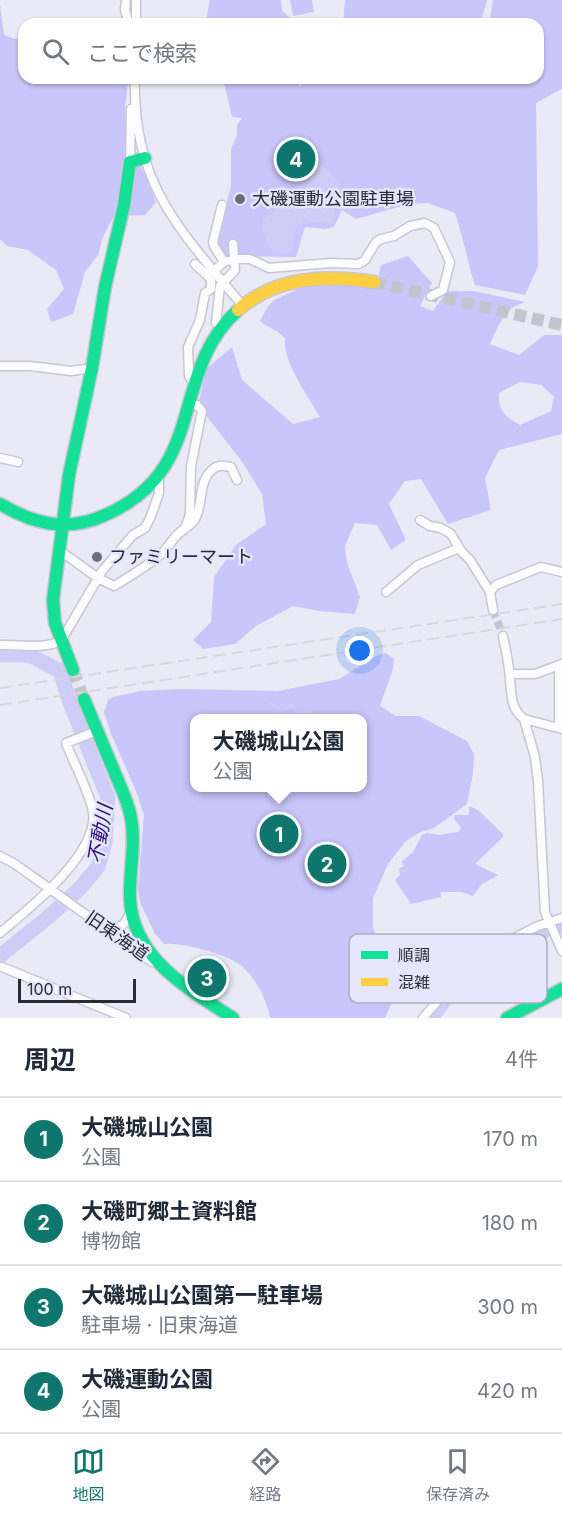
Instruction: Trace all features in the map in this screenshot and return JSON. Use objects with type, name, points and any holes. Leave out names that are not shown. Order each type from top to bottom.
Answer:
[{"type":"main road","points":[[73,670],[61,641],[53,611],[69,475],[92,368],[105,288],[124,205],[130,162],[145,158]]},
{"type":"main road","points":[[0,504],[21,517],[62,527],[92,520],[117,510],[137,498],[159,475],[174,451],[206,354],[226,322],[242,305],[266,290],[297,279],[333,276],[374,282]]},
{"type":"main road","points":[[84,699],[95,732],[128,803],[132,822],[131,912],[134,926],[147,952],[161,968]]},
{"type":"main road","name":"旧東海道","points":[[161,968],[233,1018]]},
{"type":"main road","points":[[547,998],[562,989]]},
{"type":"main road","points":[[515,1016],[538,1003]]},
{"type":"street","points":[[126,0],[128,18]]},
{"type":"street","points":[[136,0],[136,18]]},
{"type":"street","points":[[135,84],[137,129],[155,189],[187,240],[242,305]]},
{"type":"street","points":[[130,162],[130,109],[134,100]]},
{"type":"street","points":[[222,205],[213,242],[215,250],[224,262]]},
{"type":"street","points":[[214,271],[224,262],[250,259],[269,268],[331,263],[360,264],[376,242],[394,236],[410,226],[424,223],[434,228],[450,262],[443,290],[430,296]]},
{"type":"street","points":[[216,323],[220,286],[235,270],[233,244]]},
{"type":"street","points":[[195,264],[211,279],[211,289],[205,293],[200,320],[188,347],[189,376],[195,385]]},
{"type":"street","points":[[0,366],[30,366],[71,371],[92,368]]},
{"type":"street","points":[[185,528],[190,514],[191,466],[202,411],[197,405],[189,403]]},
{"type":"street","points":[[0,458],[18,462]]},
{"type":"street","points":[[59,550],[98,578],[114,586],[160,555],[196,518],[201,488],[215,467],[222,465],[231,467],[237,480]]},
{"type":"street","points":[[0,645],[33,647],[51,645],[61,641],[98,578],[124,545],[145,528],[159,493],[159,475]]},
{"type":"street","points":[[420,520],[451,534],[489,592],[493,610]]},
{"type":"street","points":[[386,592],[418,565],[459,548]]},
{"type":"street","points":[[489,592],[496,585],[541,567],[562,572]]},
{"type":"street","points":[[503,636],[512,701],[518,715],[524,719],[560,729],[561,664],[535,674],[510,674]]},
{"type":"street","points":[[524,719],[535,757],[542,837],[543,900],[562,951]]},
{"type":"street","points":[[0,933],[54,891],[91,833],[93,810],[66,744],[95,732]]},
{"type":"street","name":"旧東海道","points":[[0,856],[54,891],[161,968]]},
{"type":"street","points":[[109,931],[124,924],[131,912]]},
{"type":"street","points":[[526,934],[551,926],[562,918]]},
{"type":"street","points":[[2,967],[126,1018]]},
{"type":"street","points":[[423,1018],[436,1003]]},
{"type":"shaded area","points":[[210,0],[281,0],[282,10],[290,18],[206,18]]},
{"type":"shaded area","points":[[290,0],[312,0],[314,12],[293,16]]},
{"type":"shaded area","points":[[345,0],[487,0],[482,18],[344,18]]},
{"type":"shaded area","points":[[493,0],[562,0],[562,89],[536,103],[538,266],[525,295],[475,285],[455,213],[428,203],[409,204],[356,219],[342,210],[334,227],[325,229],[305,227],[296,257],[222,256],[215,246],[231,186],[231,149],[237,135],[237,125],[242,118],[232,117],[224,84],[299,84],[299,87],[303,84],[544,84],[544,18],[490,18]]},
{"type":"shaded area","points":[[0,5],[4,35],[18,40],[18,84],[128,84],[125,107],[127,145],[146,176],[156,202],[145,215],[114,216],[103,237],[98,255],[85,272],[73,314],[51,322],[47,309],[64,289],[56,270],[28,250],[7,246],[0,239]]},
{"type":"shaded area","points":[[308,156],[315,158],[339,182],[333,224],[303,220],[303,224],[297,223],[291,252],[276,253],[269,246],[261,226],[263,220],[291,199],[308,177]]},
{"type":"shaded area","points":[[408,256],[432,283],[420,306],[433,311],[447,291],[473,291],[525,302],[511,308],[498,326],[490,344],[519,355],[544,335],[562,335],[562,434],[499,450],[485,478],[491,510],[448,524],[421,479],[405,481],[389,504],[406,540],[391,550],[377,525],[355,523],[345,546],[347,563],[360,597],[355,614],[293,606],[256,626],[235,644],[203,649],[193,640],[211,622],[214,577],[236,545],[266,524],[262,494],[243,463],[198,405],[207,368],[232,347],[242,380],[293,424],[320,417],[292,368],[285,348],[285,339],[280,333],[260,321],[274,300],[300,288],[330,284],[376,287],[381,265]],"holes":[[[520,382],[541,385],[554,397],[551,411],[520,425],[504,413],[499,393]]]},
{"type":"shaded area","points":[[386,653],[394,659],[391,676],[380,706],[396,716],[419,716],[467,741],[474,754],[467,804],[434,828],[421,832],[406,841],[388,864],[373,898],[373,926],[375,934],[349,934],[349,1003],[392,1003],[385,1018],[270,1018],[257,985],[238,963],[206,950],[164,944],[155,934],[140,902],[138,889],[144,815],[104,712],[108,700],[113,697],[140,691],[179,689],[278,691],[339,679],[378,655]]},
{"type":"shaded area","points":[[469,806],[478,810],[503,834],[503,837],[475,864],[498,875],[481,885],[473,896],[461,892],[441,892],[441,897],[411,904],[395,880],[400,875],[399,869],[404,866],[401,862],[413,852],[422,835],[458,832],[461,828],[454,819],[455,815],[469,815]]},
{"type":"waterway","name":"不動川","points":[[0,655],[29,655],[60,671],[69,700],[108,798],[105,842],[98,867],[80,888],[52,914],[0,956]]},
{"type":"waterway","points":[[269,702],[280,710],[293,705],[296,712],[312,714]]},
{"type":"waterway","points":[[534,934],[562,925]]},
{"type":"waterway","points":[[431,1018],[443,1003]]},
{"type":"tunnel","points":[[374,282],[562,325]]},
{"type":"tunnel","points":[[493,610],[503,636]]},
{"type":"tunnel","points":[[73,670],[84,699]]},
{"type":"railway","points":[[0,688],[562,604]]},
{"type":"railway","points":[[0,705],[562,619]]},
{"type":"traffic: fast","points":[[73,670],[55,623],[53,600],[69,475],[92,368],[105,287],[124,205],[130,162],[145,158]]},
{"type":"traffic: fast","points":[[0,504],[25,517],[63,525],[76,524],[103,516],[137,497],[160,473],[174,447],[202,363],[216,335],[238,310]]},
{"type":"traffic: fast","points":[[84,699],[130,812],[133,838],[130,899],[133,920],[141,939],[166,970],[199,996],[233,1018]]},
{"type":"traffic: fast","points":[[547,997],[562,989]]},
{"type":"traffic: fast","points":[[507,1018],[535,1003]]},
{"type":"traffic: slow","points":[[238,310],[268,290],[285,284],[319,279],[374,282]]},
{"type":"place","name":"大磯運動公園","points":[[296,159]]},
{"type":"place","name":"大磯運動公園駐車場","points":[[240,199]]},
{"type":"place","name":"ファミリーマート","points":[[97,557]]},
{"type":"place","name":"大磯城山公園","points":[[279,834]]},
{"type":"place","name":"大磯町郷土資料館","points":[[327,864]]},
{"type":"place","name":"大磯城山公園第一駐車場","points":[[207,978]]}]
